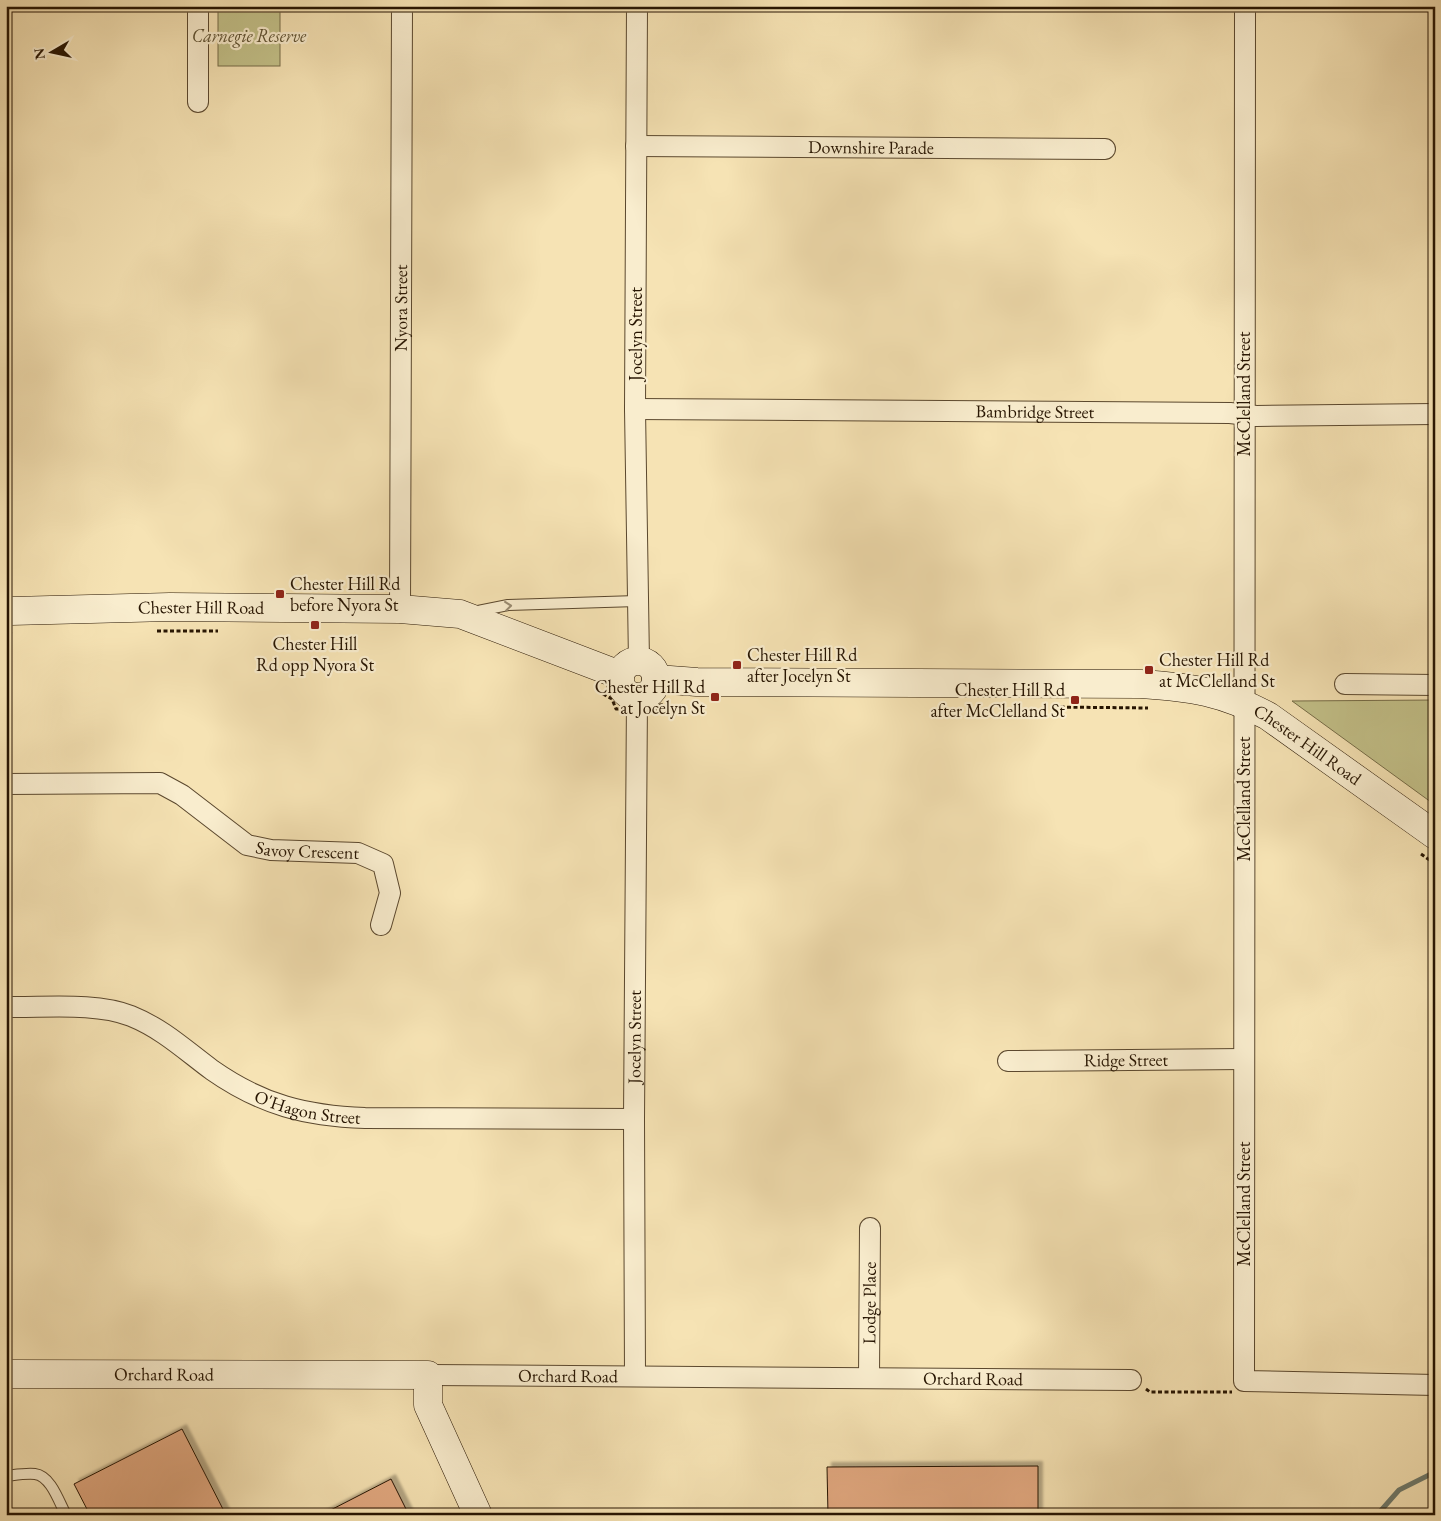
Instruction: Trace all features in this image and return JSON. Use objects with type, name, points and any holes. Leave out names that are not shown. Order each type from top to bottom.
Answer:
[{"type":"street","points":[[198,6],[198,102]]},
{"type":"street","name":"Nyora Street","points":[[400,609],[402,6]]},
{"type":"street","name":"Jocelyn Street","points":[[635,1376],[633,684],[637,600],[635,409],[637,6]]},
{"type":"street","name":"McClelland Street","points":[[1244,1381],[1245,6]]},
{"type":"street","name":"Downshire Parade","points":[[636,146],[1105,149]]},
{"type":"street","name":"Bambridge Street","points":[[635,409],[1230,413],[1256,416],[1435,414]]},
{"type":"street","name":"Chester Hill Road","points":[[8,627],[170,608],[400,609],[460,614],[633,684],[697,682],[1141,684],[1197,689],[1220,694],[1245,704],[1290,731],[1435,835]]},
{"type":"street","points":[[1344,684],[1435,684]]},
{"type":"street","name":"Savoy Crescent","points":[[6,784],[160,783],[182,794],[247,845],[271,850],[358,853],[383,864],[390,893],[381,925]]},
{"type":"street","name":"O'Hagon Street","points":[[6,1007],[78,1008],[104,1010],[129,1016],[156,1028],[230,1082],[262,1098],[304,1112],[335,1117],[365,1118],[634,1119]]},
{"type":"street","name":"Ridge Street","points":[[1008,1061],[1244,1060]]},
{"type":"street","name":"Lodge Place","points":[[870,1228],[870,1378]]},
{"type":"street","name":"Orchard Road","points":[[6,1374],[1130,1380]]},
{"type":"street","points":[[428,1375],[428,1405],[478,1515]]},
{"type":"street","points":[[1244,1381],[1435,1385]]},
{"type":"lane","points":[[460,614],[508,605],[637,600]]},
{"type":"lane","points":[[6,1476],[35,1474],[42,1476],[50,1484],[66,1515]]},
{"type":"path","points":[[156,631],[225,631]]},
{"type":"path","points":[[597,691],[612,699],[633,684]]},
{"type":"path","points":[[1130,1380],[1150,1392],[1234,1392],[1244,1381]]},
{"type":"green space","name":"Carnegie Reserve","points":[[218,6],[280,6],[280,66],[218,66]]},
{"type":"green space","points":[[1435,700],[1435,805],[1292,701]]},
{"type":"building","points":[[182,1429],[226,1515],[90,1515],[74,1484]]},
{"type":"building","points":[[1038,1466],[1038,1515],[828,1515],[827,1467]]},
{"type":"building","points":[[391,1479],[409,1515],[321,1515]]},
{"type":"waterway","points":[[1377,1515],[1399,1490],[1435,1472]]},
{"type":"place","name":"Chester Hill Rd before Nyora St","points":[[280,594]]},
{"type":"place","name":"Chester Hill Rd opp Nyora St","points":[[315,625]]},
{"type":"place","name":"Chester Hill Rd after Jocelyn St","points":[[737,665]]},
{"type":"place","name":"Chester Hill Rd at McClelland St","points":[[1149,670]]},
{"type":"place","name":"Chester Hill Rd at Jocelyn St","points":[[715,697]]},
{"type":"place","name":"Chester Hill Rd after McClelland St","points":[[1075,700]]}]
